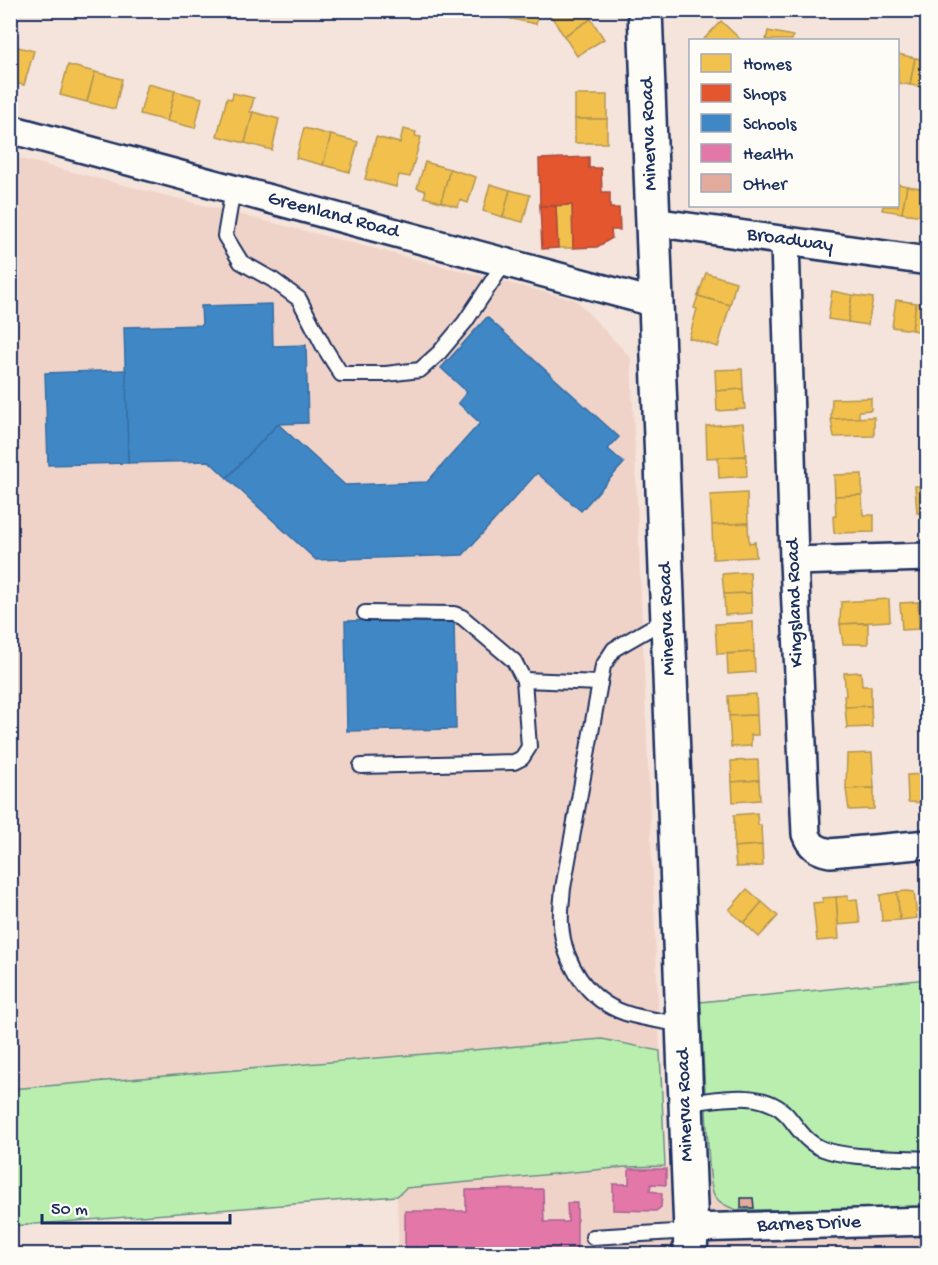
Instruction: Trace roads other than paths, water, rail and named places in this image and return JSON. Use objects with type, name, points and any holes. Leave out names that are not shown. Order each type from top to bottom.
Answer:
[{"type":"street","name":"Minerva Road","points":[[645,10],[691,1238]]},
{"type":"street","name":"Greenland Road","points":[[10,129],[656,303]]},
{"type":"street","name":"Broadway","points":[[653,222],[927,261]]},
{"type":"street","name":"Kingsland Road","points":[[785,241],[794,561],[806,834],[810,843],[818,850],[830,854],[927,844]]},
{"type":"street","points":[[794,561],[927,556]]},
{"type":"street","name":"Barnes Drive","points":[[691,1238],[927,1221]]},
{"type":"lane","points":[[233,189],[225,236],[241,262],[273,280],[299,299],[341,374],[386,374],[420,370],[439,353],[465,322],[505,262]]},
{"type":"lane","points":[[361,766],[514,762],[522,758],[529,747],[524,680],[514,661],[462,617],[444,613],[365,613]]},
{"type":"lane","points":[[668,618],[614,650],[603,666],[563,888],[560,923],[564,949],[578,976],[596,998],[624,1013],[683,1024]]},
{"type":"lane","points":[[524,680],[600,683]]},
{"type":"lane","points":[[686,1103],[741,1098],[759,1100],[776,1106],[806,1139],[820,1148],[835,1153],[927,1159]]},
{"type":"lane","points":[[593,1237],[691,1238]]}]
